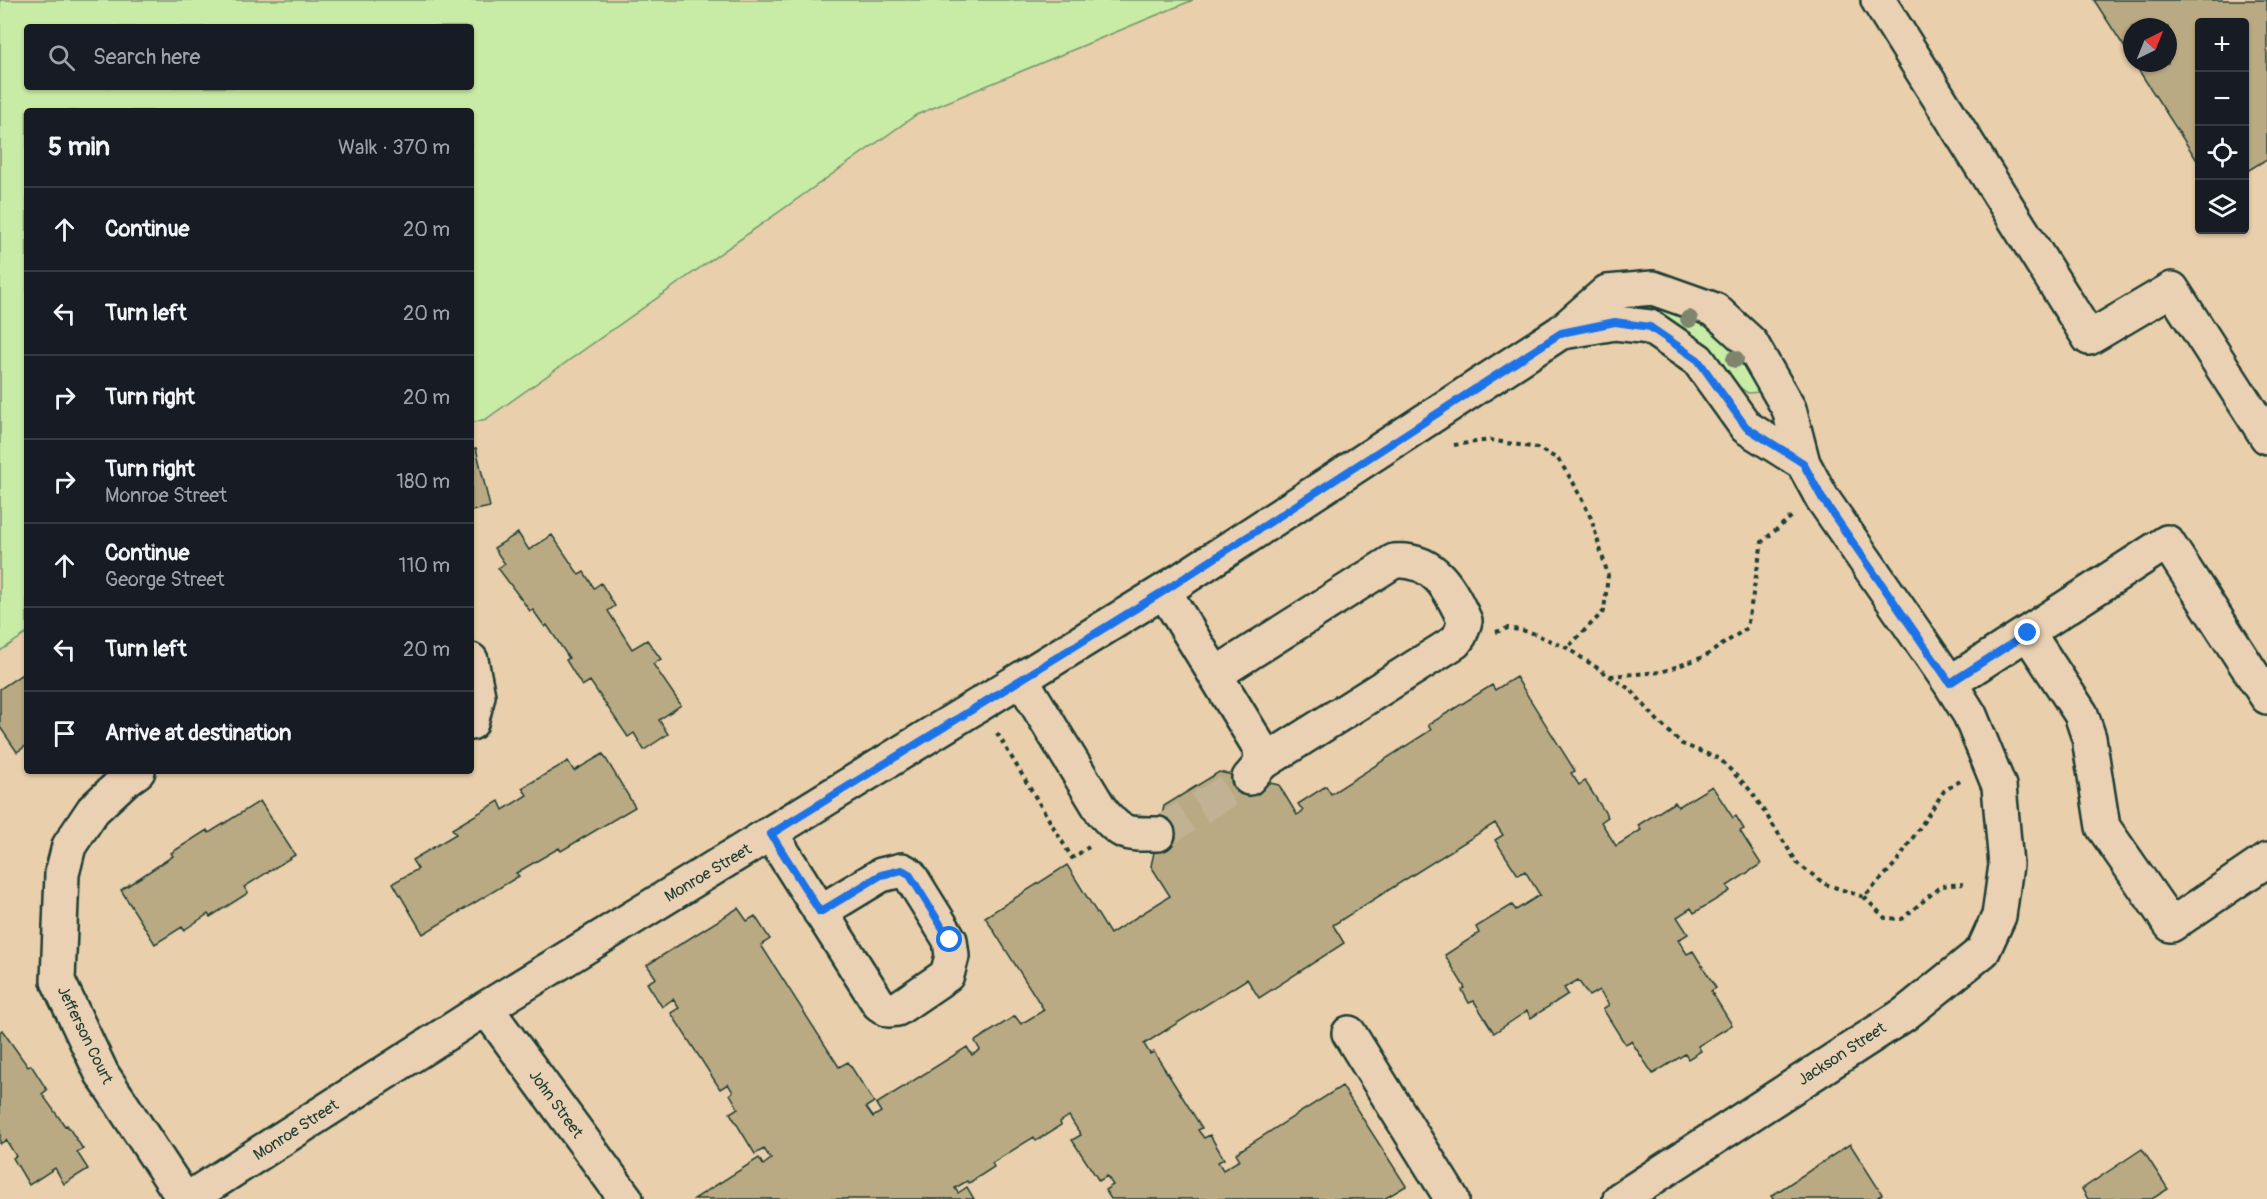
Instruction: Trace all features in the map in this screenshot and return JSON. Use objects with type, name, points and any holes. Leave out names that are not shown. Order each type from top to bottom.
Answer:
[{"type":"street","points":[[1878,0],[2089,338],[2172,289],[2267,437]]},
{"type":"street","name":"Jackson Street","points":[[1561,333],[1607,292],[1653,288],[1715,310],[1751,343],[1789,408],[1803,463],[1822,498],[1970,715],[1999,786],[2006,865],[2000,916],[1983,951],[1905,1014],[1620,1199]]},
{"type":"street","points":[[1561,333],[1615,322],[1650,327],[1698,360],[1746,427],[1803,463]]},
{"type":"street","name":"Monroe Street","points":[[186,1199],[486,1008],[1164,591],[1561,333]]},
{"type":"street","points":[[1950,683],[2167,543],[2267,697]]},
{"type":"street","points":[[1164,591],[1260,748],[1255,771],[1455,642],[1465,621],[1455,600],[1428,567],[1412,561],[1394,561],[1216,674]]},
{"type":"street","points":[[2028,633],[2081,714],[2089,738],[2103,827],[2171,924],[2267,860]]},
{"type":"street","points":[[474,675],[478,696],[474,711]]},
{"type":"street","points":[[1022,680],[1111,824],[1126,834],[1158,834]]},
{"type":"street","name":"Jefferson Court","points":[[134,774],[93,810],[69,846],[62,874],[58,981],[102,1074],[186,1199]]},
{"type":"street","points":[[771,834],[820,912]]},
{"type":"street","name":"John Street","points":[[486,1008],[626,1199]]},
{"type":"street","points":[[1349,1033],[1447,1197]]},
{"type":"path","points":[[1444,447],[1490,440],[1537,448],[1558,459],[1573,482],[1591,518],[1608,575],[1604,611],[1567,648],[1631,690],[1682,744],[1720,759],[1751,791],[1798,864],[1825,884],[1864,897],[1885,918],[1902,919],[1941,886],[1963,884]]},
{"type":"path","points":[[1610,676],[1661,672],[1704,657],[1747,628],[1762,542],[1796,512]]},
{"type":"path","points":[[1864,897],[1896,863],[1944,791],[1963,779]]},
{"type":"green space","points":[[0,0],[1193,0],[916,115],[486,419],[474,422],[474,108],[24,108],[24,635],[0,651]]},
{"type":"green space","points":[[1673,302],[1724,332],[1758,377],[1760,392],[1748,393],[1728,379],[1710,355],[1684,328],[1607,305]]},
{"type":"building","points":[[2094,0],[2267,0],[2267,159],[2249,170],[2249,18],[2195,18],[2195,157],[2140,72],[2177,72],[2177,18],[2123,18],[2123,45]]},
{"type":"building","points":[[474,448],[476,448],[490,507],[474,510]]},
{"type":"building","points":[[518,533],[529,550],[552,535],[579,575],[584,572],[594,588],[601,583],[615,606],[608,611],[632,649],[647,640],[661,659],[653,664],[681,705],[659,720],[668,734],[644,750],[634,733],[628,737],[590,681],[582,686],[566,660],[569,658],[547,625],[545,627],[533,610],[530,611],[498,568],[505,564],[494,548]]},
{"type":"building","points":[[24,673],[24,747],[17,752],[0,727],[0,689]]},
{"type":"building","points":[[1516,677],[1575,771],[1571,773],[1579,785],[1585,781],[1608,817],[1601,822],[1616,846],[1641,830],[1638,825],[1675,802],[1678,807],[1712,786],[1733,818],[1736,816],[1744,829],[1740,831],[1761,864],[1727,886],[1730,891],[1694,913],[1691,908],[1677,917],[1688,934],[1678,940],[1687,954],[1693,951],[1716,988],[1711,991],[1732,1025],[1698,1046],[1701,1051],[1688,1059],[1685,1054],[1653,1074],[1631,1041],[1625,1044],[1603,1009],[1609,1005],[1599,990],[1589,996],[1578,980],[1564,988],[1568,994],[1531,1018],[1527,1011],[1494,1033],[1474,1001],[1469,1003],[1462,990],[1465,988],[1445,955],[1479,933],[1476,927],[1512,905],[1516,910],[1540,895],[1525,871],[1518,875],[1495,840],[1503,835],[1495,823],[1333,925],[1344,943],[1259,998],[1247,979],[1144,1044],[1150,1054],[1154,1052],[1202,1128],[1198,1130],[1204,1138],[1210,1135],[1224,1159],[1218,1162],[1223,1170],[1240,1160],[1236,1153],[1342,1086],[1406,1186],[1384,1199],[1111,1199],[1105,1190],[1113,1185],[1107,1176],[1099,1181],[1072,1140],[1081,1135],[1069,1116],[1060,1122],[1061,1125],[1036,1141],[1034,1137],[992,1163],[994,1167],[969,1183],[967,1181],[955,1188],[958,1193],[967,1187],[974,1199],[694,1199],[759,1158],[763,1165],[771,1159],[764,1149],[755,1154],[730,1113],[738,1108],[730,1094],[733,1092],[728,1084],[720,1089],[671,1013],[679,1008],[673,999],[662,1007],[647,983],[656,978],[647,965],[738,908],[747,921],[755,916],[770,939],[761,945],[839,1067],[848,1062],[874,1102],[866,1107],[873,1117],[881,1112],[876,1104],[967,1047],[972,1055],[980,1050],[975,1041],[1015,1016],[1021,1024],[1044,1010],[985,917],[1067,865],[1110,934],[1170,896],[1151,866],[1164,806],[1219,772],[1279,785],[1297,815],[1303,811],[1298,804],[1326,786],[1331,794],[1431,730],[1428,725],[1492,685],[1495,690]]},
{"type":"building","points":[[603,754],[635,807],[561,851],[559,848],[516,873],[519,876],[423,934],[393,883],[418,869],[412,860],[456,834],[452,829],[499,801],[503,810],[527,795],[522,788],[568,761],[574,771]]},
{"type":"building","points":[[260,801],[295,855],[244,887],[248,893],[210,917],[208,914],[184,930],[182,927],[155,944],[121,890],[173,856],[171,853],[207,830],[209,833]]},
{"type":"building","points":[[2,1030],[28,1067],[31,1065],[47,1090],[42,1094],[83,1149],[77,1152],[88,1169],[64,1184],[55,1168],[29,1185],[13,1158],[16,1156],[6,1140],[0,1144],[0,1032]]},
{"type":"building","points":[[1850,1144],[1882,1194],[1875,1199],[1773,1199],[1771,1196]]},
{"type":"building","points":[[2142,1149],[2168,1189],[2152,1199],[2088,1199],[2082,1189]]},
{"type":"tunnel","points":[[1158,834],[1249,778]]},
{"type":"route","points":[[950,940],[909,874],[902,870],[894,870],[881,875],[820,912],[771,834],[1164,591],[1561,333],[1615,322],[1650,327],[1698,360],[1746,427],[1803,463],[1822,498],[1950,683],[2028,633]]}]
